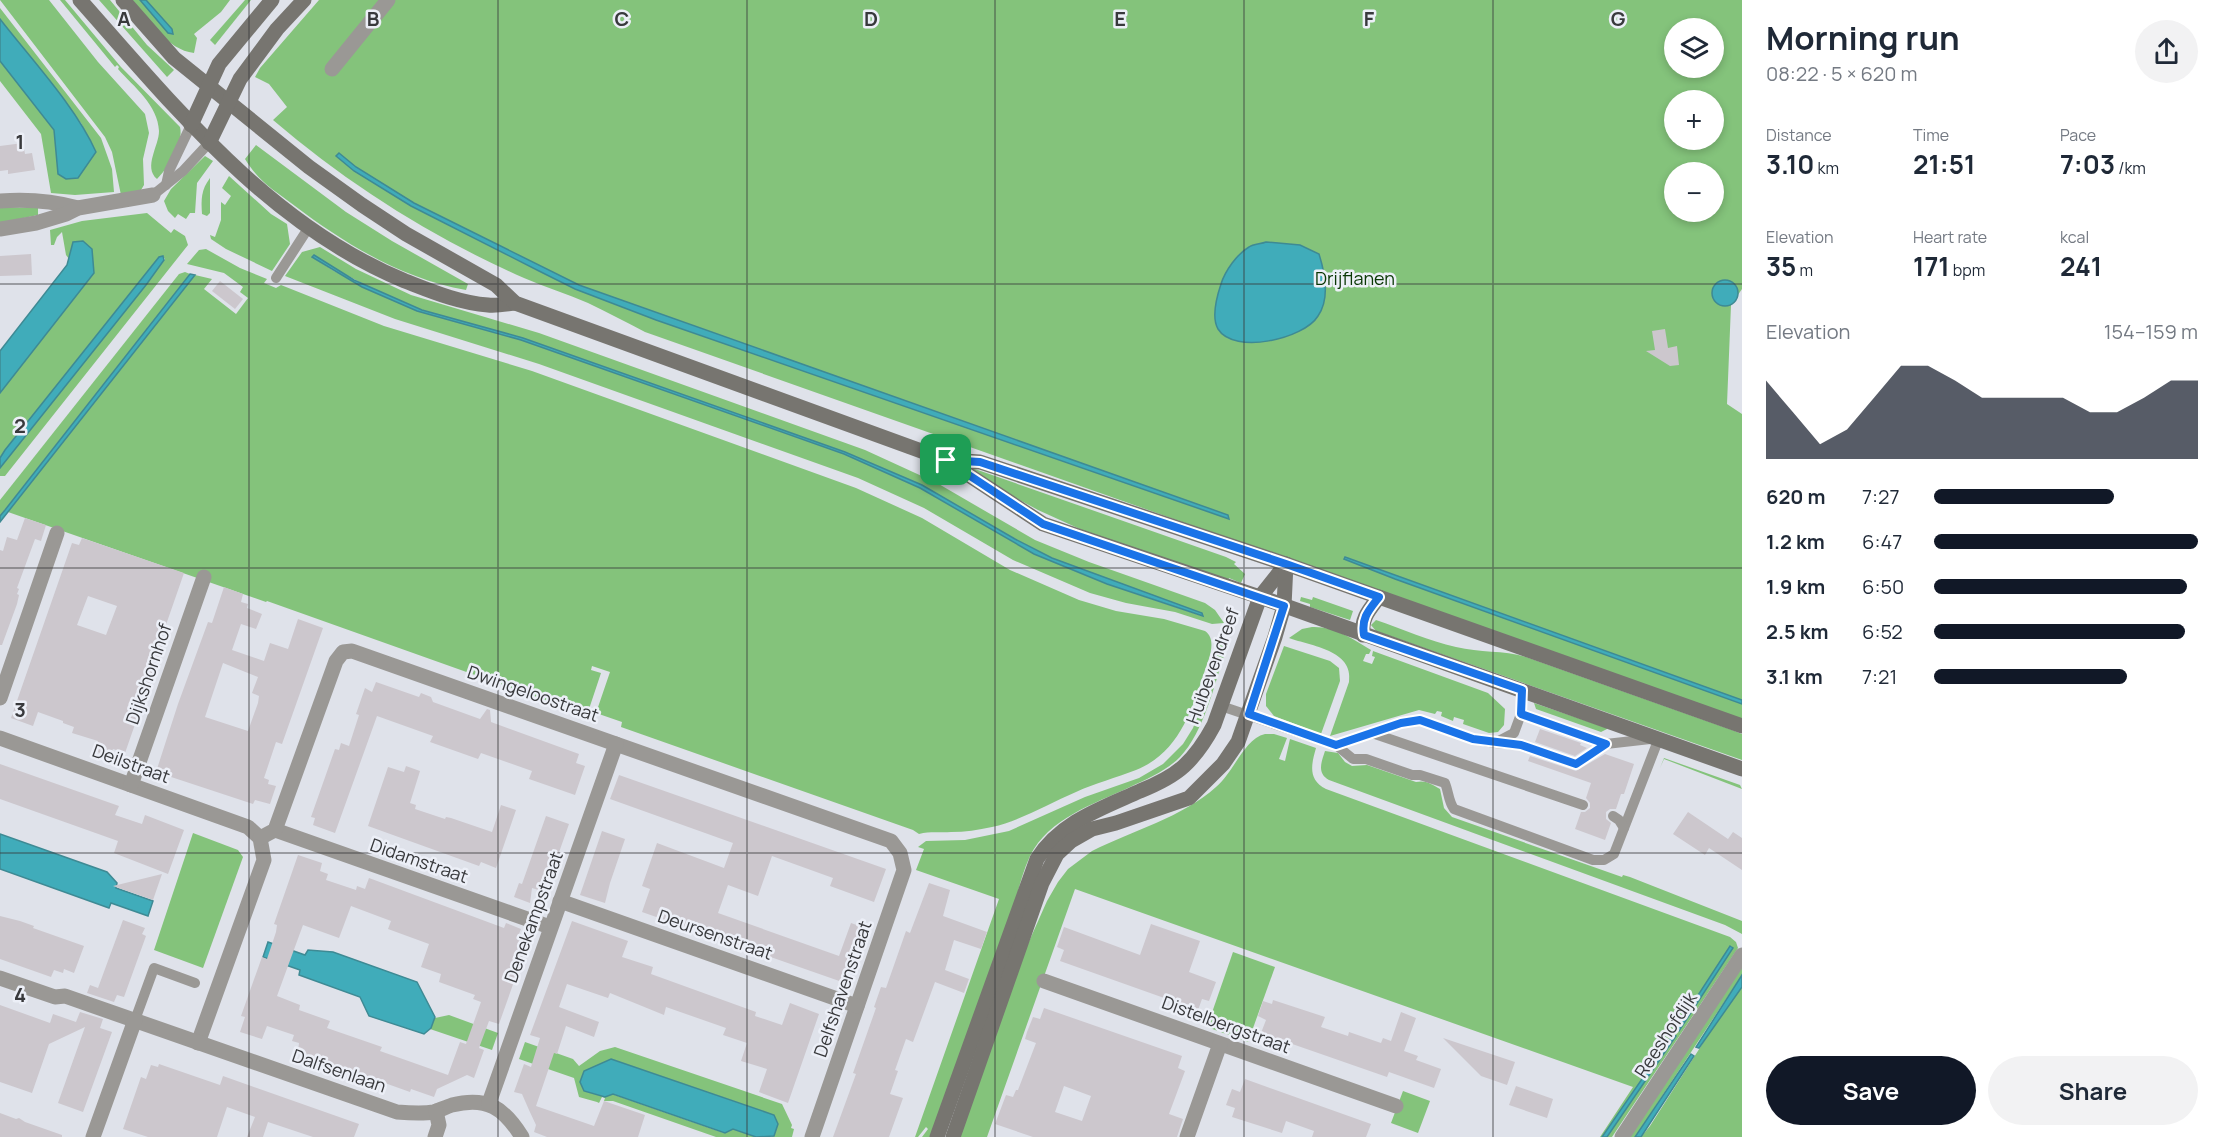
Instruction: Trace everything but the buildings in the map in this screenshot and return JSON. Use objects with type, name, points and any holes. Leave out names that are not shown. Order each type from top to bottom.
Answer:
[{"type":"main road","points":[[80,0],[209,143],[309,227],[379,270],[442,296],[488,305],[515,303]]},
{"type":"main road","points":[[123,0],[174,58],[309,166],[362,205],[496,285],[515,303],[946,460],[1043,524],[1260,597],[1742,769]]},
{"type":"main road","points":[[191,125],[219,64],[272,0]]},
{"type":"main road","points":[[209,143],[240,79],[277,29],[304,0]]},
{"type":"main road","points":[[946,460],[980,462],[1286,564],[1742,726]]},
{"type":"main road","points":[[953,1137],[1042,884],[1057,854],[1071,841],[1092,829],[1116,824],[1189,798],[1223,764],[1238,742],[1249,714],[1284,606],[1286,564]]},
{"type":"main road","name":"Huibevendreef","points":[[938,1137],[1029,877],[1041,853],[1060,831],[1088,815],[1160,782],[1183,767],[1205,742],[1221,706],[1260,597],[1286,564]]},
{"type":"main road","points":[[1364,635],[1362,626],[1366,613],[1379,597]]},
{"type":"street","points":[[332,69],[388,0]]},
{"type":"street","points":[[0,229],[36,223],[78,208],[153,195]]},
{"type":"street","points":[[0,201],[31,200],[61,203],[78,208]]},
{"type":"street","points":[[0,698],[57,533]]},
{"type":"street","name":"Dijkshornhof","points":[[131,785],[204,577]]},
{"type":"street","name":"Dwingeloostraat","points":[[275,830],[336,661],[343,652],[352,651],[891,841],[900,853]]},
{"type":"street","name":"Deilstraat","points":[[0,738],[248,827],[260,838]]},
{"type":"street","name":"Denekampstraat","points":[[489,1103],[616,744]]},
{"type":"street","points":[[198,1043],[264,860],[260,838],[275,830]]},
{"type":"street","name":"Didamstraat","points":[[275,830],[550,927]]},
{"type":"street","name":"Delfshavenstraat","points":[[812,1137],[904,870],[900,853]]},
{"type":"street","name":"Deursenstraat","points":[[560,901],[857,1006]]},
{"type":"street","name":"Reeshofdijk","points":[[1622,1137],[1742,955]]},
{"type":"street","name":"Dalfsenlaan","points":[[0,978],[55,997],[65,996],[397,1112],[414,1114],[474,1101],[489,1103]]},
{"type":"street","name":"Distelbergstraat","points":[[1044,981],[1396,1106]]},
{"type":"street","points":[[93,1137],[135,1020]]},
{"type":"street","points":[[1187,1137],[1220,1044]]},
{"type":"street","points":[[489,1103],[506,1114],[522,1137]]},
{"type":"street","points":[[435,1137],[440,1125],[436,1111]]},
{"type":"lane","points":[[166,185],[169,171],[191,125]]},
{"type":"lane","points":[[153,195],[183,171],[209,143]]},
{"type":"lane","points":[[276,278],[309,227]]},
{"type":"lane","points":[[1495,743],[1514,733],[1521,714],[1522,690]]},
{"type":"lane","points":[[1221,706],[1336,745],[1353,759],[1366,759],[1412,776],[1420,775],[1445,783],[1448,800],[1454,809],[1593,860],[1604,860],[1614,854],[1659,738],[1606,744],[1521,714]]},
{"type":"lane","points":[[1336,745],[1401,723],[1420,720],[1473,739],[1521,745],[1576,764],[1606,744]]},
{"type":"lane","points":[[1372,733],[1583,805]]},
{"type":"lane","points":[[1613,816],[1624,828]]},
{"type":"lane","points":[[135,1020],[154,968],[195,983]]},
{"type":"green space","points":[[0,0],[49,0],[98,62],[145,114],[149,133],[143,159],[144,185],[141,190],[121,195],[112,152],[105,137]]},
{"type":"green space","points":[[60,0],[65,0],[121,67],[180,127],[180,140],[177,148],[157,179],[151,169],[151,162],[159,131],[158,122],[150,105],[118,69],[119,67],[117,65],[115,67]]},
{"type":"green space","points":[[99,0],[110,0],[147,45],[174,70],[167,77]]},
{"type":"green space","points":[[132,0],[140,0],[168,33],[172,29],[146,0],[230,0],[221,12],[194,34],[197,38],[194,53],[184,51],[167,40]]},
{"type":"green space","points":[[245,0],[251,0],[215,45],[210,40]]},
{"type":"green space","name":"Drijflanen","points":[[319,0],[1742,0],[1742,289],[1731,305],[1727,404],[1742,414],[1742,720],[645,332],[588,303],[524,278],[457,246],[362,188],[273,120],[287,107],[269,84],[255,77],[260,68]]},
{"type":"green space","points":[[0,8],[101,138],[112,169],[114,192],[75,195],[51,193],[41,134],[0,81],[0,61],[54,130],[96,152],[81,123],[0,19]]},
{"type":"green space","points":[[256,145],[346,212],[468,284],[466,290],[420,278],[397,269],[334,234],[267,185],[256,174],[245,159]]},
{"type":"green space","points":[[205,156],[213,161],[197,183],[195,213],[190,213],[186,219],[178,214],[175,218],[168,211],[164,201],[171,189]]},
{"type":"green space","points":[[229,176],[271,214],[287,224],[290,244],[272,271],[226,249],[211,239],[210,235],[215,237],[221,220],[221,202],[225,205],[231,196],[222,188]]},
{"type":"green space","points":[[210,178],[210,213],[207,216],[202,214],[202,199],[203,191]]},
{"type":"green space","points":[[0,207],[38,208],[38,215],[0,223]]},
{"type":"green space","points":[[147,213],[171,233],[174,229],[185,236],[188,245],[5,476],[0,476],[0,468],[165,259],[163,256],[159,257],[0,458],[0,393],[94,273],[83,241],[73,242],[69,259],[66,255],[62,232],[54,245],[51,245],[50,230],[82,221]]},
{"type":"green space","points":[[320,247],[356,269],[411,295],[539,333],[865,450],[937,483],[1035,540],[1089,562],[1205,603],[1215,610],[1224,623],[1212,624],[1175,612],[1126,603],[1090,593],[1013,560],[924,508],[858,478],[539,364],[395,319],[285,276],[302,252]],"holes":[[[312,257],[375,290],[422,310],[523,338],[845,452],[922,485],[1052,558],[1202,616],[1107,584],[1034,554],[920,488],[844,454],[521,340],[417,311],[334,271]]]},
{"type":"green space","points":[[206,249],[240,268],[267,279],[264,283],[276,288],[281,285],[384,326],[532,371],[856,488],[922,518],[1010,570],[1079,600],[1116,611],[1164,619],[1205,631],[1211,640],[1211,651],[1188,717],[1173,742],[1163,753],[1136,770],[1083,789],[1003,824],[972,831],[919,834],[621,727],[622,722],[596,713],[610,672],[592,666],[591,670],[601,673],[587,715],[8,512],[195,275],[212,279],[204,289],[236,314],[248,298],[240,292],[243,287],[224,273],[187,264],[199,250]]},
{"type":"green space","points":[[185,272],[190,274],[0,516],[0,500],[179,274]]},
{"type":"green space","points":[[972,468],[1226,557],[1236,562],[1234,564],[1245,574],[1241,583],[1229,578],[1228,581],[1082,530],[1038,510],[970,473]]},
{"type":"green space","points":[[1301,597],[1312,600],[1313,597],[1353,611],[1350,620],[1310,607],[1310,604],[1300,601]]},
{"type":"green space","points":[[1376,620],[1456,647],[1526,657],[1732,730],[1742,734],[1742,760],[1376,631],[1371,625]]},
{"type":"green space","points":[[1312,627],[1336,631],[1371,650],[1363,661],[1372,664],[1375,657],[1372,656],[1373,651],[1488,693],[1505,709],[1504,725],[1498,732],[1489,733],[1463,724],[1464,720],[1454,717],[1453,721],[1441,716],[1442,712],[1437,711],[1435,714],[1419,710],[1330,736],[1349,682],[1349,671],[1338,656],[1329,651],[1289,638],[1302,629]]},
{"type":"green space","points":[[1227,631],[1228,642],[1202,722],[1196,735],[1180,757],[1156,774],[1060,822],[1038,843],[1023,873],[1015,903],[933,1137],[922,1137],[928,1129],[926,1127],[918,1137],[915,1137],[999,899],[916,870],[924,849],[918,847],[926,841],[965,840],[1009,831],[1085,797],[1139,778],[1163,764],[1183,744],[1193,728],[1211,679],[1221,637]]},
{"type":"green space","points":[[1284,646],[1330,661],[1339,668],[1340,681],[1321,734],[1274,716],[1266,706],[1266,694]]},
{"type":"green space","points":[[1534,703],[1607,729],[1601,732],[1536,709]]},
{"type":"green space","points":[[1274,734],[1287,738],[1279,759],[1285,761],[1290,739],[1316,748],[1312,772],[1316,781],[1326,789],[1730,937],[1736,942],[1738,948],[1612,1137],[1607,1137],[1675,1036],[1673,1034],[1600,1137],[1633,1087],[1075,889],[987,1137],[959,1137],[1023,955],[1058,882],[1068,869],[1092,851],[1173,815],[1203,798],[1222,781],[1245,749],[1258,737]],"holes":[[[1731,946],[1733,948],[1678,1031],[1677,1028]]]},
{"type":"green space","points":[[1325,751],[1338,753],[1345,762],[1352,766],[1367,765],[1416,782],[1431,784],[1440,789],[1444,808],[1452,817],[1622,877],[1623,875],[1630,877],[1742,921],[1742,934],[1725,925],[1329,780],[1321,771]]},
{"type":"green space","points":[[1664,758],[1740,785],[1742,789],[1664,759],[1660,768]]},
{"type":"green space","points":[[193,833],[238,850],[243,857],[203,968],[154,950]]},
{"type":"green space","points":[[1233,952],[1275,967],[1248,1042],[1207,1027]]},
{"type":"green space","points":[[1742,967],[1742,975],[1635,1137],[1629,1137]]},
{"type":"green space","points":[[1742,982],[1742,1137],[1641,1137],[1650,1126]]},
{"type":"green space","points":[[449,1015],[498,1033],[492,1050],[430,1029],[435,1018]]},
{"type":"green space","points":[[525,1042],[573,1059],[579,1066],[600,1051],[615,1047],[782,1104],[792,1125],[791,1128],[794,1129],[792,1137],[771,1137],[774,1135],[774,1115],[611,1059],[584,1072],[580,1082],[584,1091],[605,1097],[612,1094],[724,1133],[733,1129],[756,1137],[716,1137],[613,1101],[604,1101],[605,1098],[602,1097],[599,1103],[579,1097],[574,1078],[519,1059]]},
{"type":"green space","points":[[1403,1091],[1430,1101],[1418,1133],[1391,1123]]},
{"type":"water","points":[[140,0],[146,0],[172,29],[173,34],[168,33]]},
{"type":"water","points":[[0,19],[65,101],[96,152],[78,178],[66,179],[58,174],[54,130],[0,61]]},
{"type":"water","points":[[339,153],[356,167],[414,203],[579,285],[1228,515],[1229,519],[656,320],[575,289],[411,206],[354,171],[336,156]]},
{"type":"water","points":[[83,241],[92,249],[94,273],[0,393],[0,351],[67,265],[73,242]]},
{"type":"water","points":[[1266,242],[1300,245],[1319,254],[1325,294],[1322,309],[1310,324],[1284,337],[1253,342],[1226,337],[1218,329],[1215,319],[1215,306],[1225,274],[1245,250]]},
{"type":"water","points":[[314,255],[354,280],[422,310],[523,338],[845,452],[922,485],[1052,558],[1202,613],[1203,616],[1107,584],[1034,554],[920,488],[844,454],[521,340],[417,311],[362,287],[312,257]]},
{"type":"water","points":[[163,256],[164,260],[146,285],[0,468],[0,458],[5,450],[159,257]]},
{"type":"water","points":[[190,274],[195,275],[0,522],[0,516]]},
{"type":"water","points":[[1725,280],[1734,284],[1738,293],[1734,302],[1725,306],[1716,302],[1712,293],[1716,284]]},
{"type":"water","points":[[1345,557],[1742,700],[1742,704],[1395,579],[1344,559]]},
{"type":"water","points":[[0,834],[107,872],[117,883],[116,888],[153,901],[148,916],[111,903],[109,908],[0,869]]},
{"type":"water","points":[[268,942],[305,955],[308,950],[333,952],[417,982],[435,1017],[431,1028],[424,1034],[369,1016],[360,997],[299,975],[300,970],[263,957]]},
{"type":"water","points":[[1730,946],[1733,948],[1679,1031],[1676,1029]]},
{"type":"water","points":[[1742,975],[1742,987],[1699,1048],[1696,1047]]},
{"type":"water","points":[[1673,1034],[1676,1036],[1607,1137],[1602,1137]]},
{"type":"water","points":[[1691,1054],[1694,1056],[1641,1137],[1635,1137]]},
{"type":"water","points":[[611,1059],[774,1115],[778,1124],[774,1136],[756,1137],[733,1129],[725,1133],[613,1094],[605,1097],[584,1091],[580,1082],[584,1071]]},
{"type":"route","points":[[946,460],[980,462],[1379,597],[1366,613],[1362,626],[1364,635],[1522,690],[1521,714],[1606,744],[1576,764],[1521,745],[1473,739],[1420,720],[1401,723],[1336,745],[1249,714],[1284,606],[1043,524],[946,460]]}]
